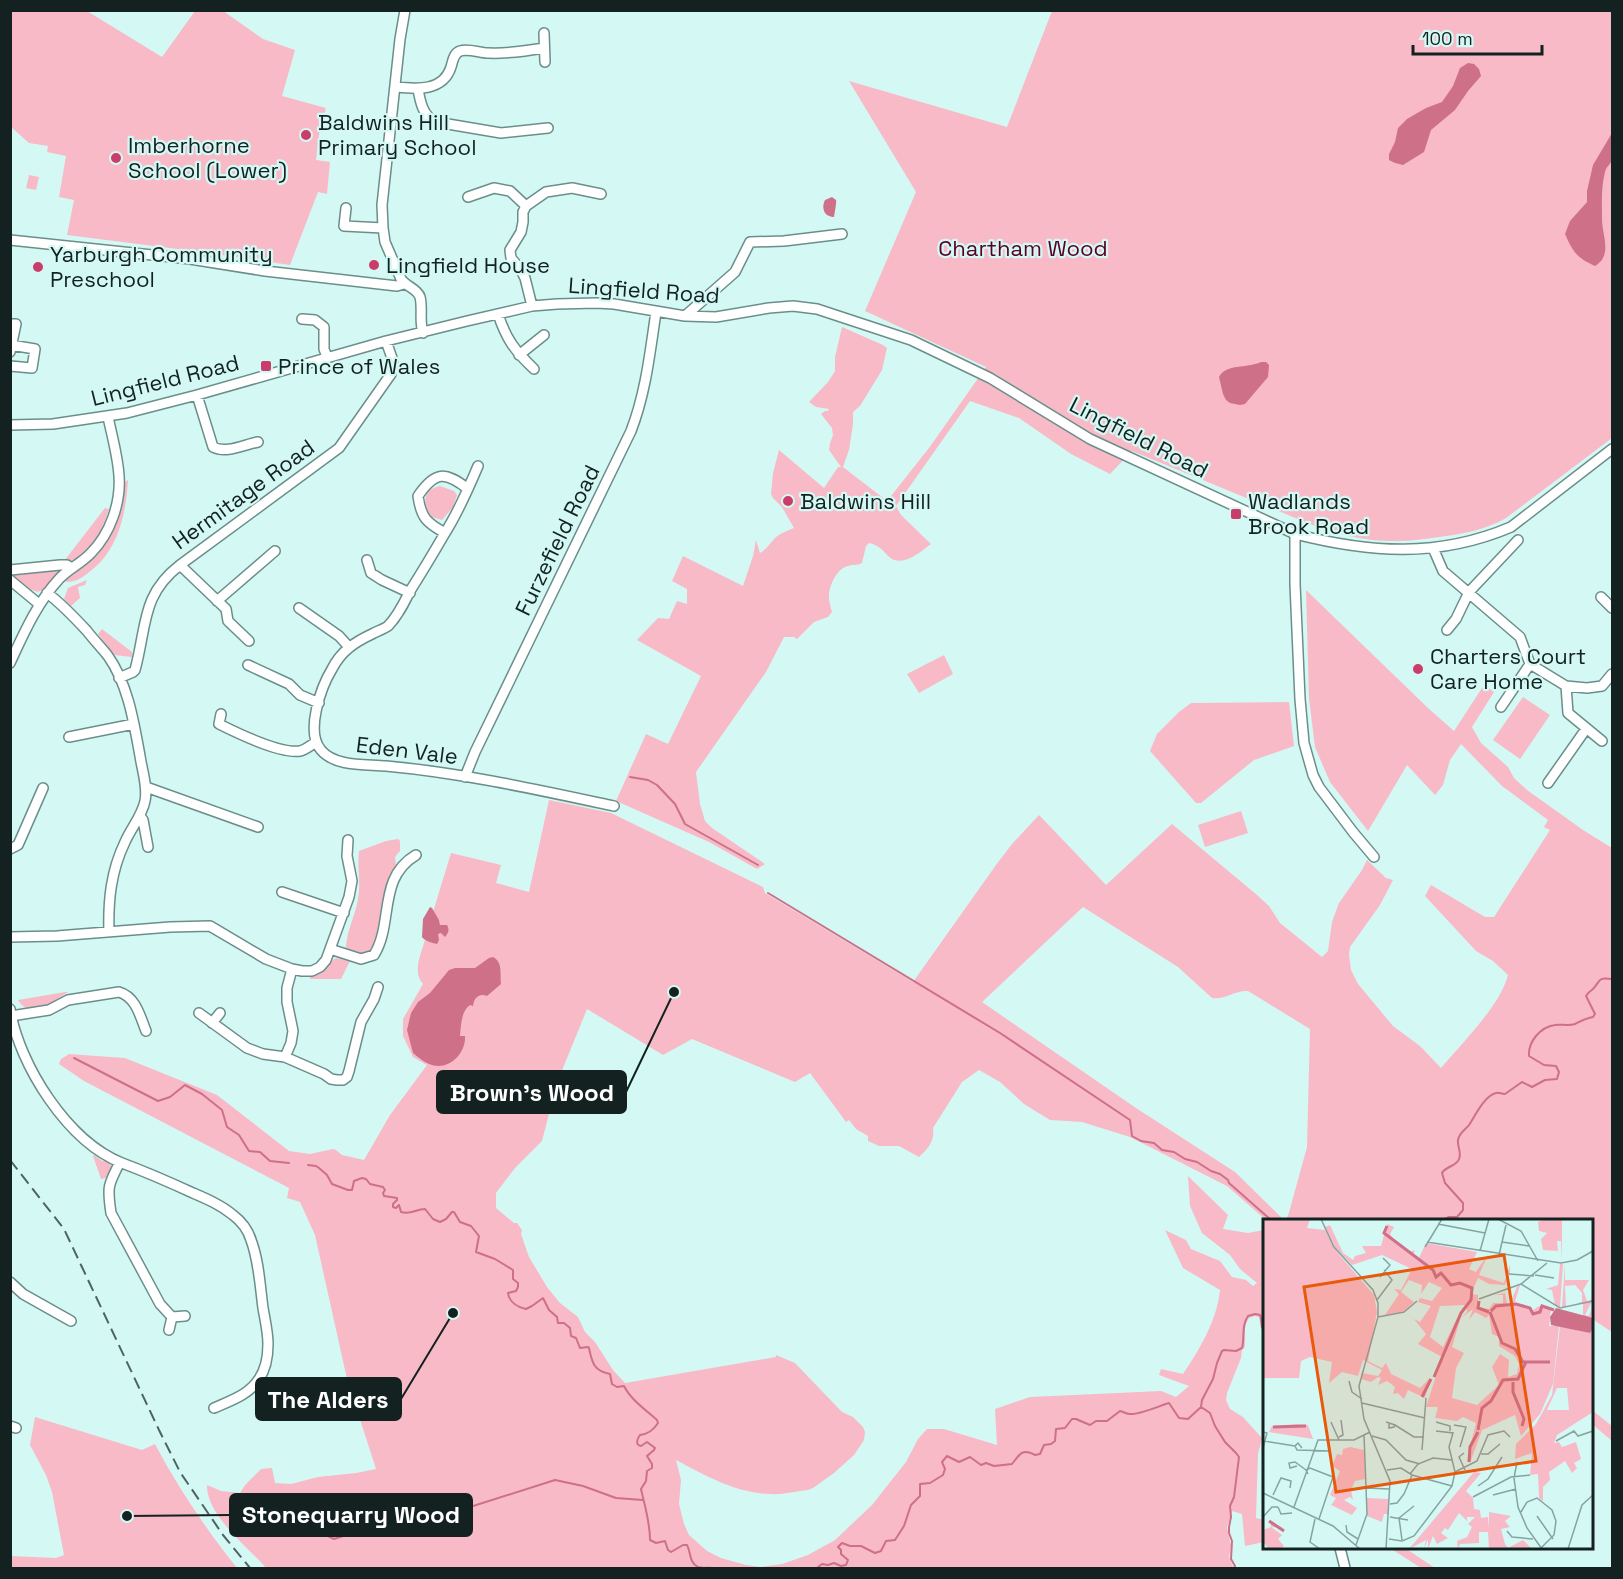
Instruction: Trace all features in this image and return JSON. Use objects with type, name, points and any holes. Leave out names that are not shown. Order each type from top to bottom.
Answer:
[{"type":"street","points":[[405,10],[384,183],[382,228],[385,242],[404,284],[417,292],[420,297],[420,326],[423,333]]},
{"type":"street","points":[[544,33],[545,62]]},
{"type":"street","points":[[395,87],[418,89],[433,87],[441,82],[449,72],[452,59],[461,51],[513,53],[544,48]]},
{"type":"street","points":[[418,89],[425,113],[430,120],[436,122],[501,133],[548,128]]},
{"type":"street","points":[[468,197],[494,188],[510,191],[526,206]]},
{"type":"street","points":[[532,306],[525,278],[511,258],[510,250],[521,232],[523,212],[526,206],[546,192],[572,188],[601,194]]},
{"type":"street","points":[[346,208],[344,226],[382,228]]},
{"type":"street","points":[[685,316],[735,272],[750,242],[784,241],[842,234]]},
{"type":"street","points":[[10,240],[190,259],[266,271],[397,286],[404,284]]},
{"type":"street","name":"Lingfield Road","points":[[10,425],[53,424],[108,417],[197,395],[386,341],[532,306],[596,303],[685,316],[716,317],[793,306],[817,309],[911,340],[990,378],[1090,440],[1296,534],[1360,548],[1393,550],[1433,548],[1491,536],[1510,527],[1612,449]]},
{"type":"street","name":"Furzefield Road","points":[[465,777],[631,431],[640,407],[656,312]]},
{"type":"street","points":[[498,314],[508,340],[519,355],[534,369]]},
{"type":"street","points":[[302,319],[315,320],[324,327],[324,349],[327,357]]},
{"type":"street","points":[[10,324],[16,324],[11,348],[35,349],[32,368],[10,366]]},
{"type":"street","points":[[519,355],[544,335]]},
{"type":"street","name":"Hermitage Road","points":[[119,678],[135,670],[148,607],[163,581],[180,565],[339,448],[391,374],[393,361],[386,341]]},
{"type":"street","points":[[197,395],[213,447],[225,451],[258,442]]},
{"type":"street","points":[[10,663],[39,604],[61,577],[91,553],[108,528],[116,506],[119,477],[108,417]]},
{"type":"street","points":[[221,714],[219,724],[286,751],[301,751],[316,742],[314,718],[331,670],[339,656],[358,640],[387,627],[401,609],[458,513],[478,466]]},
{"type":"street","points":[[445,533],[429,524],[420,510],[418,496],[435,477],[446,476],[457,480],[468,489]]},
{"type":"street","points":[[1296,534],[1295,595],[1304,743],[1313,775],[1319,787],[1374,857]]},
{"type":"street","points":[[1447,630],[1456,619],[1469,592],[1518,540]]},
{"type":"street","points":[[1433,548],[1443,571],[1520,637],[1530,664],[1566,686],[1587,688],[1602,686],[1612,674]]},
{"type":"street","points":[[217,601],[274,551]]},
{"type":"street","points":[[367,560],[371,573],[410,593]]},
{"type":"street","points":[[10,570],[60,565],[72,568]]},
{"type":"street","points":[[180,565],[226,609],[228,621],[249,641]]},
{"type":"street","points":[[10,580],[39,604]]},
{"type":"street","points":[[47,593],[60,602],[102,649],[119,678],[134,724],[146,788],[146,800],[140,816],[117,860],[109,900],[109,932]]},
{"type":"street","points":[[1601,597],[1612,608]]},
{"type":"street","points":[[299,608],[339,636],[349,647]]},
{"type":"street","points":[[1501,707],[1530,664]]},
{"type":"street","points":[[248,665],[289,684],[300,695],[319,703]]},
{"type":"street","points":[[1566,686],[1568,713],[1602,741]]},
{"type":"street","points":[[69,738],[134,724]]},
{"type":"street","points":[[1548,783],[1586,729]]},
{"type":"street","name":"Eden Vale","points":[[316,742],[330,758],[344,762],[418,769],[614,806]]},
{"type":"street","points":[[10,849],[18,845],[43,788]]},
{"type":"street","points":[[146,788],[258,827]]},
{"type":"street","points":[[140,816],[143,820],[148,847]]},
{"type":"street","points":[[10,937],[210,926],[266,959],[292,969],[312,971],[326,960],[349,897],[352,881],[347,856],[348,840]]},
{"type":"street","points":[[330,949],[361,959],[374,955],[381,945],[391,883],[406,861],[416,855]]},
{"type":"street","points":[[282,892],[344,912]]},
{"type":"street","points":[[285,1057],[293,1031],[287,1002],[287,988],[292,969]]},
{"type":"street","points":[[199,1013],[247,1048],[263,1054],[285,1057],[331,1079],[343,1080],[347,1077],[361,1022],[378,987]]},
{"type":"street","points":[[146,1031],[136,1006],[127,994],[119,992],[68,999],[50,1010],[11,1013],[22,1049],[37,1080],[70,1126],[86,1141],[120,1162],[218,1204],[233,1214],[252,1241],[268,1343],[267,1359],[264,1370],[253,1387],[246,1393],[217,1403]]},
{"type":"street","points":[[212,1023],[219,1012]]},
{"type":"street","points":[[120,1162],[109,1182],[111,1213],[160,1304],[172,1317]]},
{"type":"street","points":[[10,1282],[23,1294],[61,1310],[71,1321]]},
{"type":"street","points":[[172,1317],[185,1316]]},
{"type":"street","points":[[169,1330],[172,1317]]},
{"type":"street","points":[[1340,1549],[1345,1569]]},
{"type":"green space","name":"Imberhorne School (Lower)","points":[[10,11],[87,11],[162,57],[195,11],[223,11],[263,39],[295,50],[282,96],[326,108],[316,160],[330,162],[327,194],[318,192],[290,265],[67,235],[74,200],[59,197],[66,156],[47,152],[48,146],[29,143],[11,127]]},
{"type":"green space","name":"Chartham Wood","points":[[1052,11],[1612,11],[1612,438],[1498,522],[1457,534],[1387,541],[1355,537],[1315,526],[1132,451],[1110,474],[1071,454],[1019,418],[970,401],[896,506],[901,515],[931,544],[911,558],[899,561],[893,560],[880,548],[869,543],[866,546],[862,563],[840,570],[829,594],[832,612],[828,617],[814,622],[797,639],[784,637],[766,672],[696,772],[700,804],[705,821],[765,864],[757,869],[709,842],[616,801],[646,734],[668,744],[701,676],[637,640],[658,618],[669,619],[677,601],[687,604],[687,589],[672,581],[683,556],[743,586],[756,540],[760,553],[776,537],[794,528],[782,507],[771,494],[779,450],[824,488],[838,467],[841,467],[829,450],[833,435],[832,428],[821,414],[829,409],[816,407],[809,402],[835,371],[835,357],[842,327],[887,348],[882,370],[860,406],[853,412],[849,450],[843,467],[887,501],[929,448],[986,367],[865,311],[916,192],[849,81],[1007,127]]},
{"type":"green space","points":[[29,175],[39,177],[36,190],[26,188]]},
{"type":"green space","points":[[128,480],[122,519],[107,554],[83,577],[65,581],[92,560],[107,540],[115,521],[125,482]]},
{"type":"green space","points":[[440,486],[454,491],[457,495],[453,507],[442,520],[432,517],[425,503],[427,494]]},
{"type":"green space","points":[[105,508],[109,509],[104,523],[90,549],[79,558],[64,561]]},
{"type":"green space","points":[[59,570],[60,573],[47,587],[38,592],[33,591],[13,575],[44,572]]},
{"type":"green space","points":[[87,580],[85,585],[78,587],[80,598],[71,606],[64,599],[68,588]]},
{"type":"green space","points":[[1306,590],[1454,731],[1484,685],[1494,692],[1472,727],[1481,743],[1508,767],[1514,778],[1527,790],[1612,848],[1612,1332],[1593,1320],[1593,1219],[1285,1219],[1288,1216],[1307,1147],[1310,1029],[1248,991],[1212,998],[1178,967],[1083,907],[982,1002],[1136,1108],[1235,1172],[1283,1219],[1265,1219],[1227,1186],[1130,1137],[1082,1122],[1050,1120],[1024,1104],[1000,1082],[979,1070],[962,1082],[933,1128],[930,1144],[919,1157],[899,1146],[879,1146],[868,1141],[868,1136],[856,1129],[849,1120],[846,1122],[810,1073],[795,1082],[692,1039],[663,1055],[587,1009],[557,1083],[542,1141],[515,1168],[496,1193],[496,1208],[517,1223],[522,1230],[521,1234],[529,1257],[547,1287],[560,1303],[578,1317],[585,1332],[625,1383],[776,1357],[776,1355],[795,1363],[842,1412],[853,1417],[863,1427],[864,1440],[854,1455],[834,1473],[808,1490],[775,1494],[745,1491],[722,1483],[676,1460],[681,1480],[679,1504],[689,1535],[707,1551],[721,1558],[761,1567],[782,1564],[808,1555],[835,1540],[872,1505],[906,1462],[918,1439],[927,1429],[944,1429],[997,1445],[995,1409],[1030,1397],[1161,1391],[1176,1397],[1189,1386],[1159,1375],[1161,1369],[1183,1374],[1207,1334],[1220,1290],[1183,1268],[1165,1230],[1186,1240],[1191,1249],[1220,1261],[1232,1277],[1246,1280],[1253,1286],[1257,1283],[1240,1269],[1230,1255],[1202,1233],[1190,1206],[1188,1176],[1228,1215],[1223,1229],[1248,1233],[1263,1230],[1263,1330],[1259,1317],[1249,1318],[1245,1325],[1245,1347],[1242,1350],[1226,1400],[1230,1409],[1243,1417],[1262,1438],[1258,1454],[1256,1518],[1263,1520],[1263,1542],[1245,1546],[1242,1514],[1232,1511],[1227,1527],[1231,1546],[1229,1557],[1233,1567],[1236,1568],[266,1568],[220,1519],[213,1508],[207,1485],[221,1491],[240,1493],[261,1469],[272,1468],[275,1483],[291,1484],[318,1477],[376,1469],[347,1379],[315,1235],[300,1202],[287,1198],[289,1188],[84,1081],[59,1064],[61,1059],[69,1054],[125,1058],[217,1095],[289,1151],[310,1154],[333,1149],[342,1155],[364,1160],[390,1115],[427,1065],[413,1057],[403,1036],[403,1019],[423,984],[418,968],[425,940],[432,943],[441,933],[439,920],[433,912],[451,853],[501,865],[496,883],[529,892],[549,800],[611,813],[763,887],[765,893],[913,982],[996,865],[1039,815],[1106,885],[1172,824],[1257,895],[1269,906],[1280,923],[1322,957],[1328,951],[1332,922],[1339,903],[1367,860],[1386,878],[1393,880],[1380,905],[1350,947],[1351,970],[1358,984],[1393,1026],[1420,1046],[1441,1068],[1489,1011],[1504,987],[1508,975],[1493,961],[1476,951],[1425,896],[1431,885],[1485,917],[1494,917],[1550,830],[1544,827],[1548,820],[1502,786],[1461,744],[1450,760],[1443,785],[1435,795],[1407,765],[1368,831],[1330,782],[1315,747],[1309,698]]},
{"type":"green space","points":[[102,629],[132,652],[132,657],[114,655],[98,634]]},
{"type":"green space","points":[[944,655],[953,674],[919,693],[907,674]]},
{"type":"green space","points":[[1523,697],[1550,715],[1520,759],[1493,740]]},
{"type":"green space","points":[[1289,702],[1294,746],[1254,760],[1201,803],[1196,803],[1150,751],[1157,734],[1191,703]]},
{"type":"green space","points":[[1241,811],[1248,833],[1205,847],[1198,825]]},
{"type":"green space","points":[[398,839],[400,851],[395,857],[396,865],[390,875],[379,942],[367,956],[346,952],[347,939],[359,893],[359,851]]},
{"type":"green space","points":[[336,958],[350,961],[341,979],[310,979],[310,975],[323,970]]},
{"type":"green space","points":[[68,992],[42,1008],[29,1009],[18,1000]]},
{"type":"green space","points":[[94,1155],[102,1161],[108,1161],[111,1166],[110,1177],[101,1179]]},
{"type":"green space","points":[[1593,1411],[1612,1426],[1612,1441],[1593,1425]]},
{"type":"green space","points":[[35,1417],[142,1450],[155,1444],[193,1508],[237,1568],[11,1568],[11,1556],[56,1558],[64,1555],[52,1492],[30,1445]]},
{"type":"green space","points":[[1406,1549],[1435,1568],[1421,1568],[1393,1550]]},
{"type":"shaded area","points":[[1468,63],[1474,64],[1479,69],[1481,76],[1455,110],[1431,130],[1424,152],[1403,165],[1389,160],[1398,128],[1407,119],[1442,102],[1453,86],[1460,68]]},
{"type":"shaded area","points":[[1612,133],[1613,157],[1606,170],[1602,190],[1605,251],[1600,262],[1595,266],[1576,254],[1565,234],[1570,221],[1587,202],[1593,165]]},
{"type":"shaded area","points":[[832,197],[836,200],[834,217],[826,214],[823,209],[825,200]]},
{"type":"shaded area","points":[[1261,362],[1269,365],[1268,377],[1245,404],[1230,403],[1226,400],[1219,377],[1222,373],[1232,368]]},
{"type":"shaded area","points":[[430,907],[440,925],[447,925],[448,928],[445,937],[441,933],[438,934],[437,944],[422,937],[423,919]]},
{"type":"shaded area","points":[[493,957],[500,965],[501,984],[487,996],[478,996],[473,1006],[470,1005],[465,1011],[460,1036],[465,1036],[465,1043],[459,1055],[443,1066],[423,1061],[413,1053],[407,1030],[411,1013],[418,1002],[430,993],[449,970],[475,968]]},
{"type":"waterway","points":[[630,777],[648,780],[657,785],[675,804],[685,824],[758,865]]},
{"type":"waterway","points":[[768,893],[1000,1033],[1130,1120],[1132,1136],[1141,1141],[1154,1143],[1162,1150],[1174,1152],[1220,1174],[1270,1219]]},
{"type":"waterway","points":[[1444,1219],[1457,1217],[1463,1210],[1463,1203],[1445,1183],[1442,1173],[1459,1159],[1458,1140],[1461,1133],[1492,1095],[1505,1094],[1522,1082],[1532,1087],[1545,1080],[1557,1079],[1559,1072],[1556,1066],[1544,1065],[1529,1056],[1533,1041],[1540,1032],[1550,1026],[1573,1025],[1593,1017],[1595,1014],[1586,996],[1600,980],[1612,979]]},
{"type":"waterway","points":[[74,1058],[158,1101],[170,1097],[185,1085],[202,1094],[222,1110],[227,1127],[239,1135],[249,1151],[260,1152],[270,1161],[289,1163]]},
{"type":"waterway","points":[[308,1165],[316,1166],[327,1175],[332,1184],[348,1190],[352,1190],[354,1181],[362,1178],[370,1184],[383,1187],[384,1196],[397,1198],[393,1207],[396,1208],[399,1205],[401,1212],[408,1213],[425,1209],[433,1219],[440,1222],[454,1212],[460,1222],[471,1226],[479,1236],[476,1252],[495,1259],[513,1270],[513,1279],[518,1283],[518,1287],[516,1291],[508,1293],[512,1301],[526,1309],[543,1298],[549,1310],[557,1317],[558,1323],[564,1323],[570,1328],[571,1336],[576,1338],[580,1348],[589,1348],[597,1368],[610,1374],[612,1384],[617,1387],[624,1386],[635,1400],[657,1420],[658,1423],[654,1428],[640,1435],[637,1442],[641,1446],[647,1442],[655,1448],[647,1456],[652,1468],[647,1471],[646,1481],[641,1489],[650,1540],[656,1543],[665,1541],[671,1552],[687,1545],[695,1565],[700,1568],[713,1568]]},
{"type":"waterway","points":[[817,1568],[822,1564],[846,1565],[848,1560],[841,1554],[838,1547],[842,1543],[861,1546],[875,1553],[881,1551],[886,1541],[895,1540],[904,1526],[911,1505],[920,1496],[920,1484],[930,1483],[943,1475],[945,1469],[942,1462],[947,1456],[959,1462],[970,1457],[981,1465],[986,1463],[994,1466],[1012,1464],[1024,1452],[1040,1454],[1044,1445],[1055,1441],[1056,1429],[1065,1428],[1072,1419],[1090,1425],[1096,1421],[1107,1421],[1120,1411],[1134,1414],[1169,1403],[1179,1418],[1188,1419],[1201,1407],[1222,1351],[1236,1351],[1242,1348],[1248,1316],[1260,1315],[1263,1328]]},
{"type":"waterway","points":[[1201,1407],[1210,1413],[1225,1442],[1239,1457],[1234,1497],[1230,1506],[1229,1527],[1232,1541],[1231,1559],[1234,1568]]},
{"type":"waterway","points":[[280,1513],[334,1539],[408,1515],[470,1507],[555,1480],[583,1486],[616,1498],[643,1500]]},
{"type":"railway","points":[[10,1160],[64,1229],[180,1472],[223,1535],[250,1568]]},
{"type":"place","name":"Baldwins Hill Primary School","points":[[306,135]]},
{"type":"place","name":"Imberhorne School (Lower)","points":[[116,158]]},
{"type":"place","name":"Lingfield House","points":[[374,265]]},
{"type":"place","name":"Yarburgh Community Preschool","points":[[38,267]]},
{"type":"place","name":"Prince of Wales","points":[[266,366]]},
{"type":"place","name":"Baldwins Hill","points":[[788,501]]},
{"type":"place","name":"Wadlands Brook Road","points":[[1236,514]]},
{"type":"place","name":"Charters Court Care Home","points":[[1418,669]]},
{"type":"place","name":"Brown's Wood","points":[[674,992]]},
{"type":"place","name":"The Alders","points":[[453,1313]]},
{"type":"place","name":"Stonequarry Wood","points":[[127,1516]]}]
